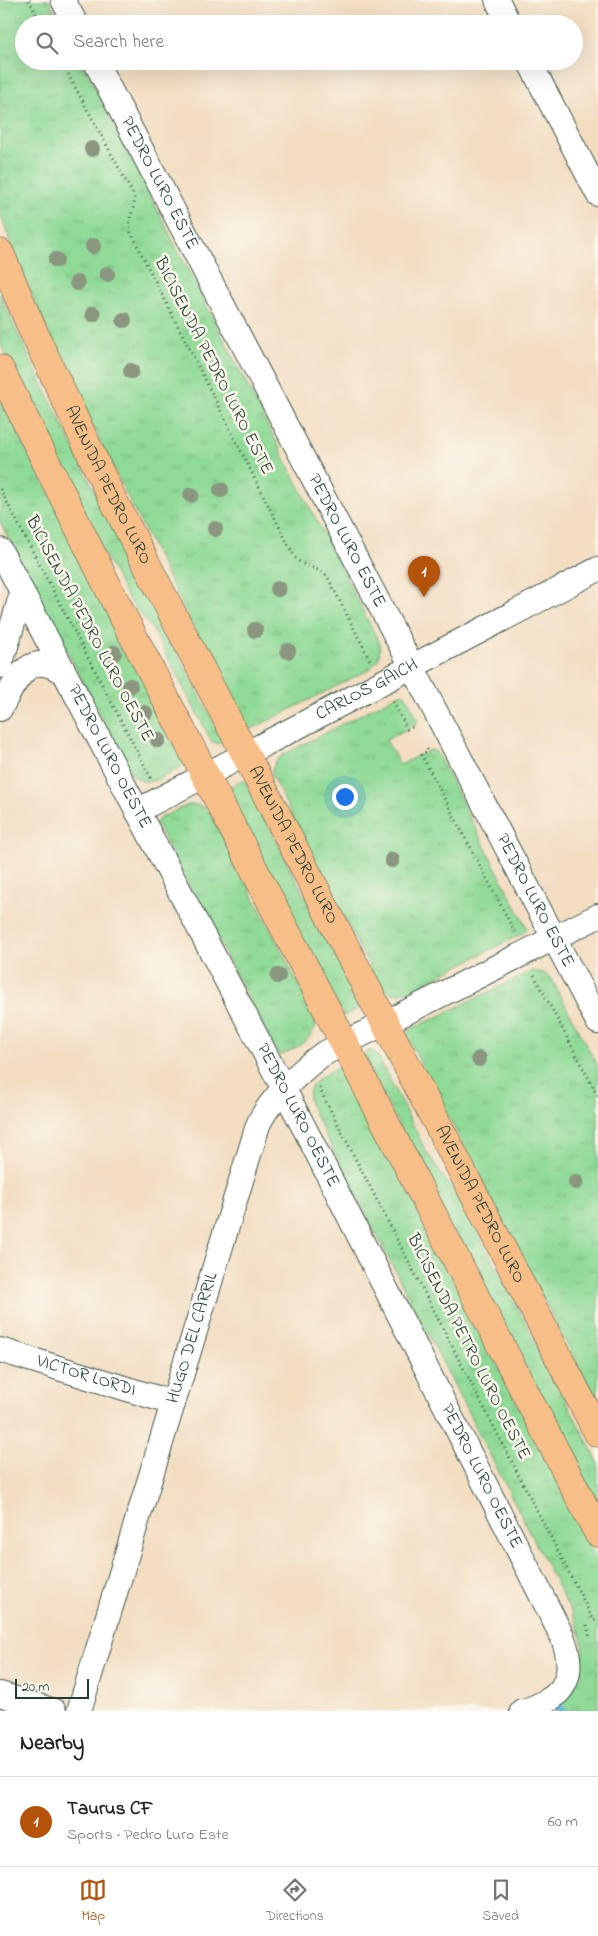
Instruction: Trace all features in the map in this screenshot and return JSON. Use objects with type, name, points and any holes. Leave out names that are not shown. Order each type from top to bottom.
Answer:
[{"type":"main road","name":"AVENIDA PEDRO LURO","points":[[0,253],[30,324],[91,455],[598,1433]]},
{"type":"main road","points":[[0,369],[92,555],[205,775],[598,1533]]},
{"type":"street","points":[[63,0],[71,15]]},
{"type":"street","points":[[497,0],[504,15]]},
{"type":"street","name":"PEDRO LURO ESTE","points":[[100,70],[598,1022]]},
{"type":"street","points":[[534,70],[598,194]]},
{"type":"street","name":"PEDRO LURO OESTE","points":[[0,550],[284,1090],[562,1636],[570,1661],[568,1676],[563,1688],[547,1701],[522,1711]]},
{"type":"street","name":"CARLOS GAICH","points":[[136,811],[598,570]]},
{"type":"street","points":[[0,666],[22,593]]},
{"type":"street","points":[[0,709],[16,678],[32,665],[46,664],[64,673]]},
{"type":"street","name":"HUGO DEL CARRIL","points":[[79,1711],[258,1125],[266,1110],[313,1061],[344,1042],[598,916]]},
{"type":"street","name":"VICTOR LORDI","points":[[0,1350],[173,1403]]},
{"type":"street","points":[[0,1694],[54,1711]]},
{"type":"path","points":[[29,0],[36,15]]},
{"type":"path","name":"BICISENDA PEDRO LURO ESTE","points":[[67,70],[134,196],[135,204],[129,225],[130,231],[294,556],[301,564],[320,570],[327,576],[373,666]]},
{"type":"path","name":"BICISENDA PEDRO LURO OESTE","points":[[0,488],[153,782]]},
{"type":"path","points":[[391,698],[407,728],[414,725]]},
{"type":"path","points":[[428,750],[421,754],[517,936]]},
{"type":"path","points":[[532,971],[598,1096]]},
{"type":"path","name":"BICISENDA PETRO LURO OESTE","points":[[315,1080],[597,1626]]},
{"type":"path","points":[[594,1621],[598,1619]]},
{"type":"green space","points":[[0,0],[49,0],[56,15],[15,15],[15,70],[86,70],[380,644],[379,658],[370,669],[252,729],[246,729],[160,562],[78,394],[36,304],[0,212]]},
{"type":"green space","points":[[0,293],[17,332],[106,514],[222,739],[219,744],[212,742],[152,628],[128,599],[95,537],[0,343]]},
{"type":"green space","points":[[0,397],[184,760],[184,764],[181,767],[154,781],[141,780],[135,777],[129,770],[0,522]]},
{"type":"green space","points":[[400,694],[405,694],[418,720],[416,724],[386,740],[400,765],[428,751],[436,752],[527,928],[524,933],[408,991],[396,993],[386,991],[379,986],[271,774],[275,762],[283,755]]},
{"type":"green space","points":[[240,781],[245,781],[362,1007],[344,1016],[226,791]]},
{"type":"green space","points":[[188,805],[201,806],[211,815],[316,1018],[310,1037],[282,1055],[278,1054],[156,823],[160,818]]},
{"type":"green space","points":[[532,971],[544,973],[552,980],[598,1067],[598,1404],[406,1035],[410,1030]]},
{"type":"green space","points":[[373,1051],[377,1055],[426,1151],[468,1213],[598,1462],[598,1509],[364,1058],[365,1054]]},
{"type":"green space","points":[[338,1068],[343,1068],[349,1077],[598,1561],[598,1711],[553,1711],[575,1679],[583,1660],[581,1637],[576,1622],[310,1105],[309,1097],[312,1086],[321,1077]]},
{"type":"waterway","points":[[554,1699],[561,1711]]},
{"type":"place","name":"Taurus CF","points":[[424,597]]}]
